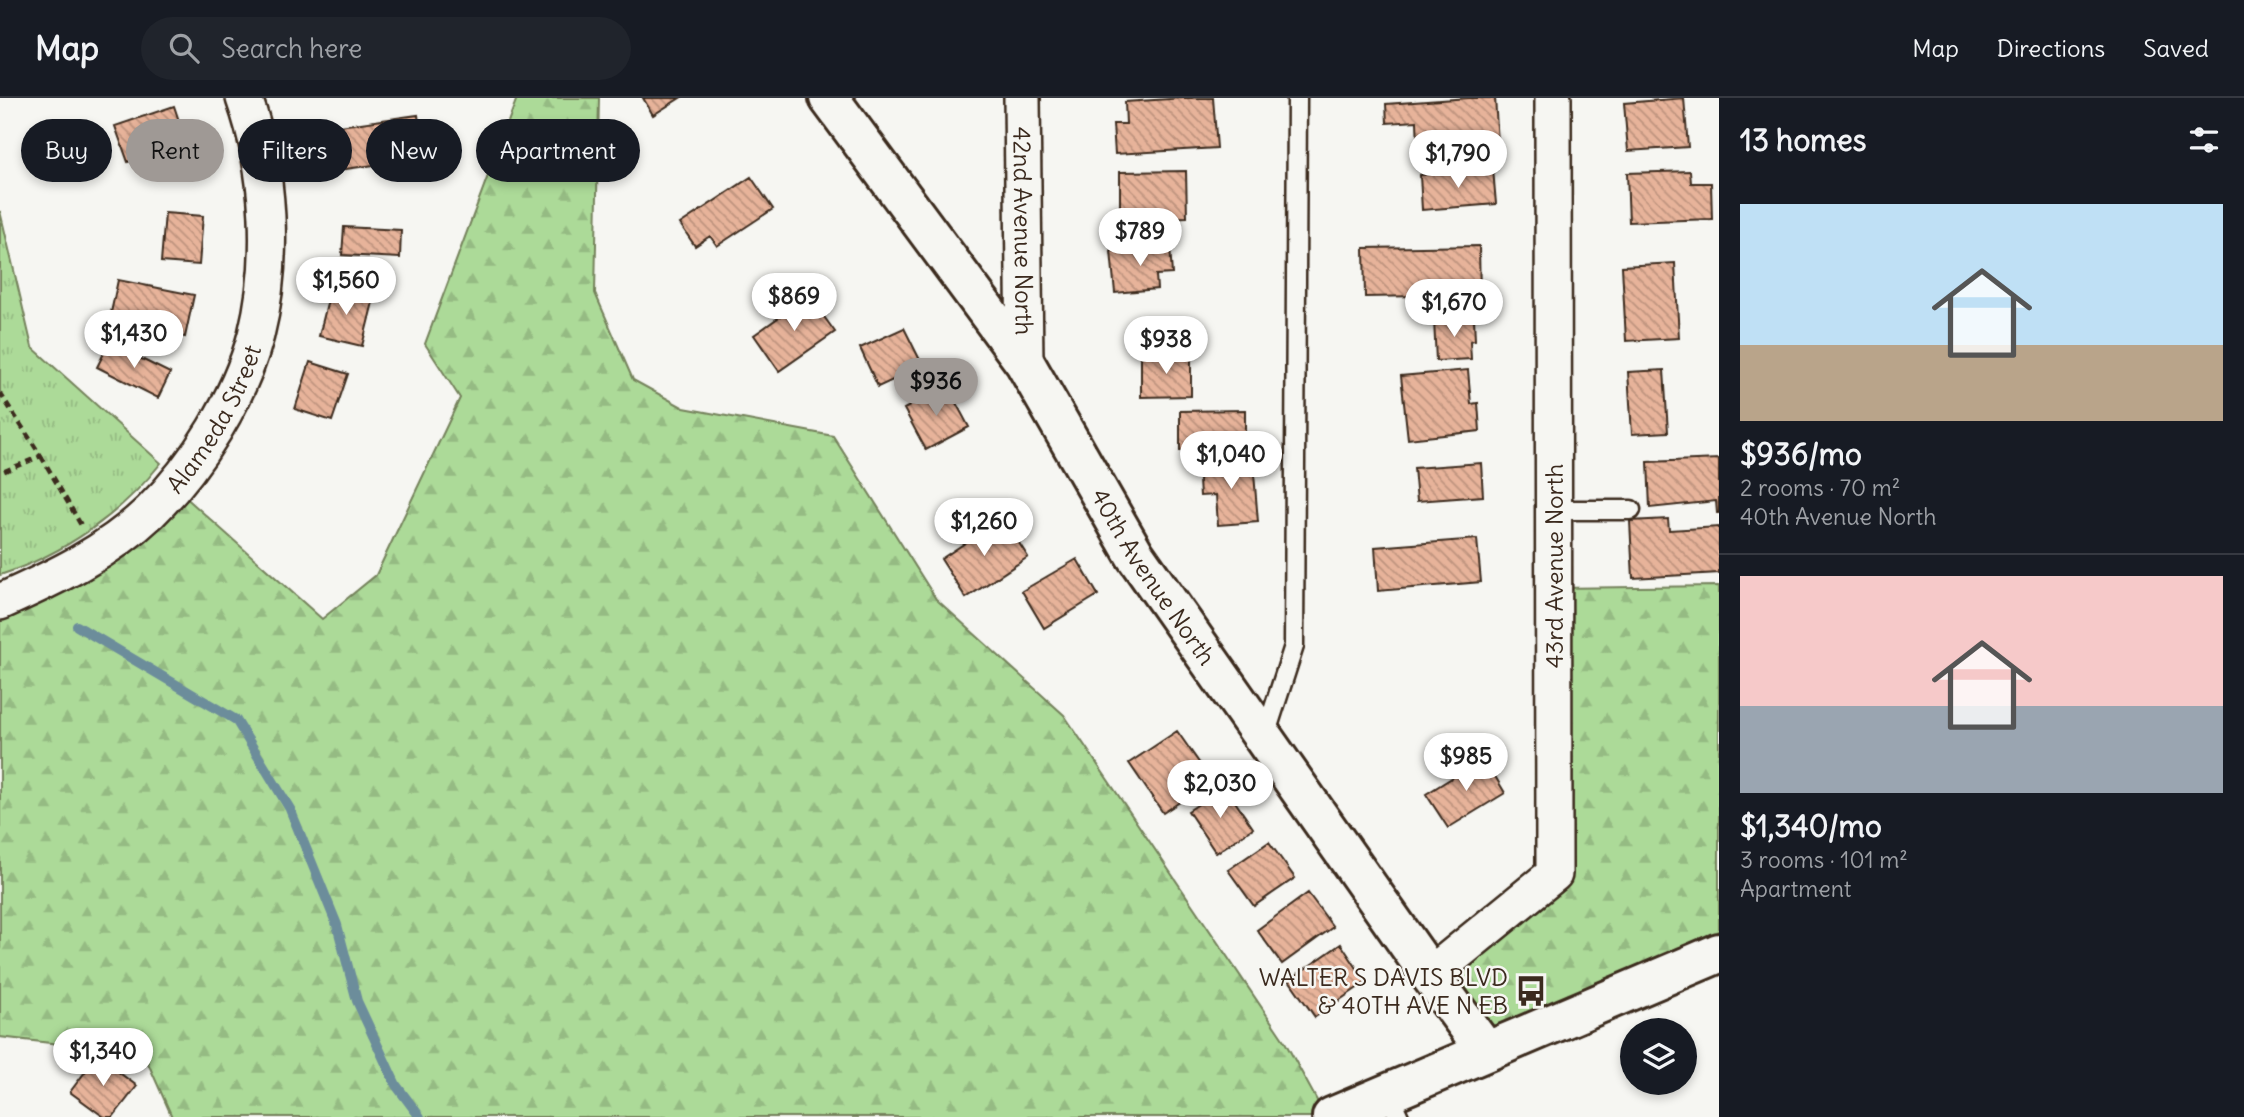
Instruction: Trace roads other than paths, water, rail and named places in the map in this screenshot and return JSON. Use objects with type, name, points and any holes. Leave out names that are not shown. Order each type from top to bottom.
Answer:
[{"type":"street","name":"Alameda Street","points":[[0,602],[74,567],[97,553],[149,512],[188,468],[224,410],[255,338],[264,297],[266,231],[260,156],[243,98]]},
{"type":"street","name":"40th Avenue North","points":[[829,98],[1025,363],[1135,555],[1486,1051]]},
{"type":"street","name":"42nd Avenue North","points":[[1022,98],[1025,363]]},
{"type":"street","name":"43rd Avenue North","points":[[1430,975],[1554,874],[1553,98]]},
{"type":"street","points":[[1332,1117],[1393,1105],[1486,1051],[1719,953]]},
{"type":"lane","points":[[1264,739],[1294,646],[1297,98]]},
{"type":"lane","points":[[1553,510],[1631,510]]},
{"type":"waterway","points":[[77,626],[236,720],[290,809],[337,925],[357,1001],[396,1085],[420,1117]]},
{"type":"place","name":"WALTER S DAVIS BLVD & 40TH AVE N EB","points":[[1531,991]]}]
